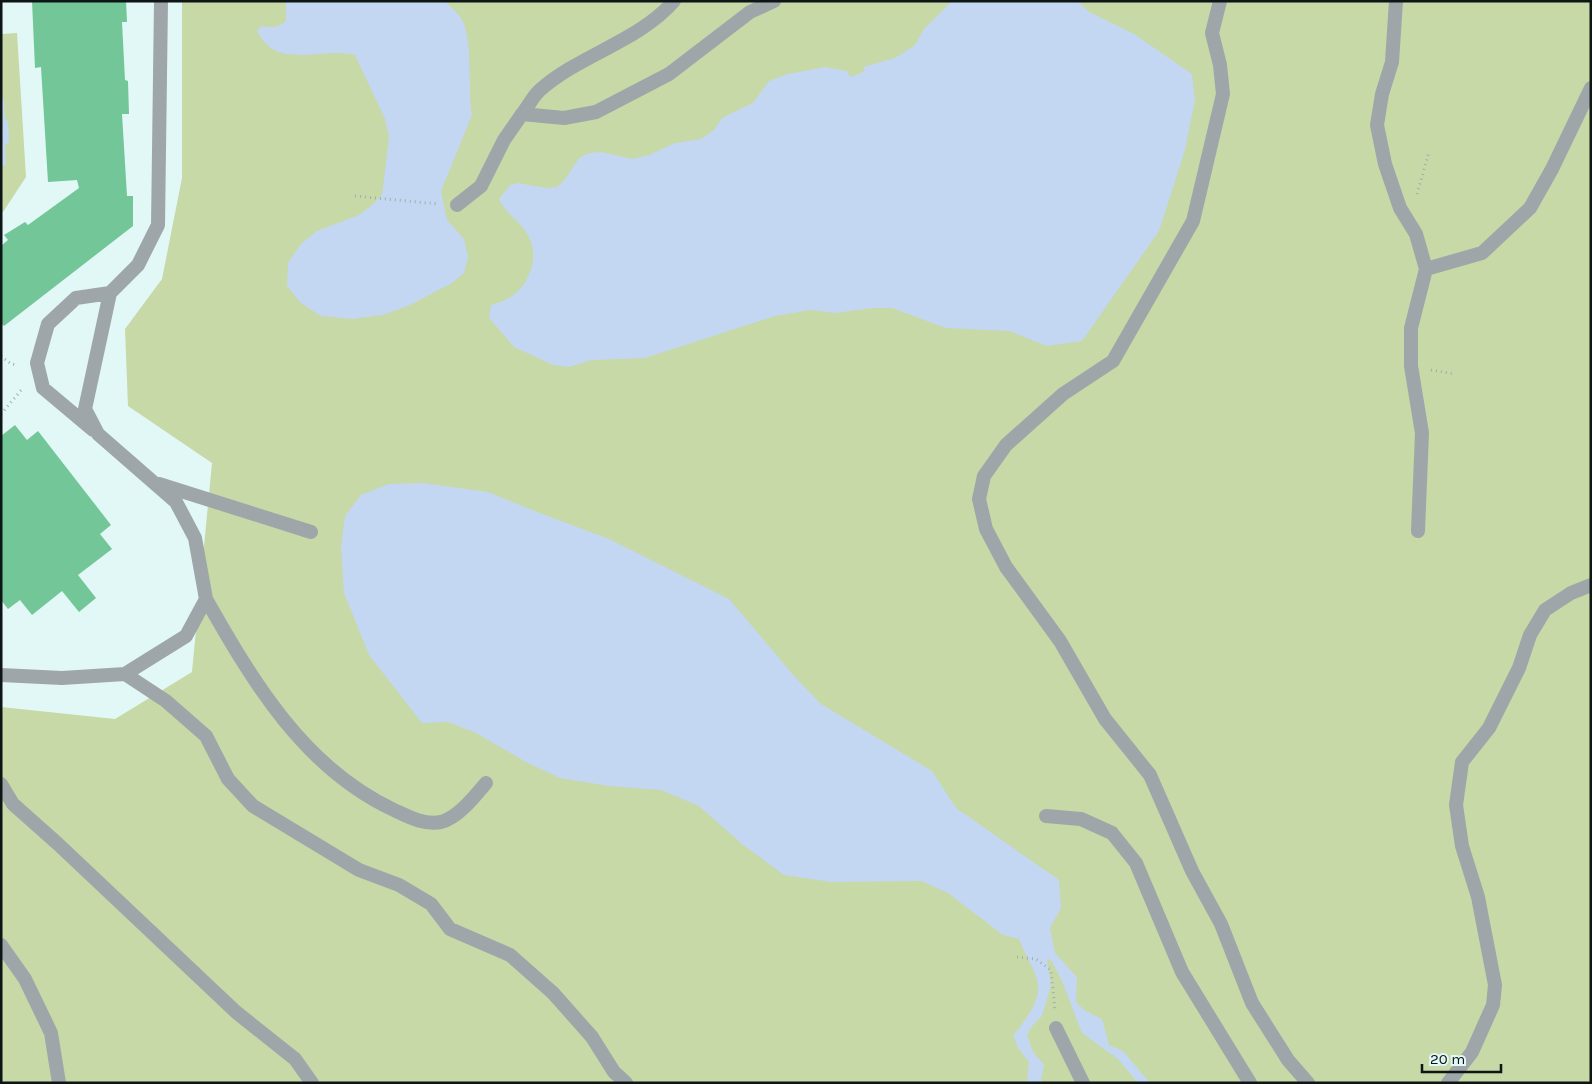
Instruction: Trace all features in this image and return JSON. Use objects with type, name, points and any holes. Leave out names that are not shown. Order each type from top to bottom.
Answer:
[{"type":"lane","points":[[161,1],[158,225],[138,265],[110,292],[76,298],[48,324],[37,363],[43,388],[176,502],[195,538],[206,599],[269,701],[322,763],[374,800],[421,822],[442,822],[466,806],[486,783]]},
{"type":"lane","points":[[457,206],[481,186],[504,140],[539,90],[580,61],[627,38],[665,12],[674,1]]},
{"type":"lane","points":[[522,114],[564,118],[596,112],[669,74],[750,12],[774,1]]},
{"type":"lane","points":[[1220,1],[1212,34],[1220,65],[1223,94],[1193,221],[1113,361],[1063,394],[1006,445],[984,476],[979,499],[986,529],[1006,567],[1060,641],[1105,719],[1150,776],[1192,871],[1221,924],[1252,1003],[1288,1060],[1308,1083]]},
{"type":"lane","points":[[1396,1],[1392,62],[1382,94],[1377,125],[1385,164],[1400,208],[1416,234],[1426,270],[1411,328],[1411,366],[1422,433],[1418,531]]},
{"type":"lane","points":[[1426,270],[1482,253],[1530,208],[1552,169],[1591,88]]},
{"type":"lane","points":[[98,434],[85,409],[110,292]]},
{"type":"lane","points":[[155,483],[311,532]]},
{"type":"lane","points":[[1448,1083],[1472,1052],[1493,1005],[1495,985],[1478,896],[1462,846],[1456,805],[1462,762],[1489,728],[1520,668],[1530,635],[1545,610],[1571,593],[1591,585]]},
{"type":"lane","points":[[1,675],[62,678],[126,674],[186,636],[206,599]]},
{"type":"lane","points":[[126,674],[166,701],[206,736],[228,779],[253,806],[359,870],[400,885],[431,904],[450,929],[510,955],[553,993],[592,1037],[614,1072],[626,1083]]},
{"type":"lane","points":[[1,784],[12,804],[58,844],[236,1012],[295,1059],[312,1083]]},
{"type":"lane","points":[[1046,816],[1081,820],[1112,833],[1136,863],[1182,972],[1250,1083]]},
{"type":"lane","points":[[1,945],[25,979],[51,1033],[60,1083]]},
{"type":"lane","points":[[1056,1028],[1083,1083]]},
{"type":"path","points":[[355,196],[457,206]]},
{"type":"path","points":[[1,414],[38,367]]},
{"type":"path","points":[[1017,957],[1036,959],[1051,970],[1056,1028]]},
{"type":"green space","points":[[182,1],[1591,1],[1591,1083],[1,1083],[1,707],[115,719],[192,672],[212,463],[128,406],[125,329],[162,279],[182,178]]},
{"type":"green space","points":[[17,33],[26,177],[3,212],[1,212],[1,34]]},
{"type":"water","points":[[286,1],[445,1],[461,18],[465,27],[468,38],[472,115],[441,191],[447,220],[464,239],[468,257],[464,273],[452,283],[410,305],[383,315],[353,319],[321,316],[301,303],[287,286],[288,263],[301,244],[317,231],[359,215],[382,195],[389,137],[385,119],[355,55],[342,53],[287,54],[275,50],[265,43],[257,30],[263,26],[278,26],[286,21]]},
{"type":"water","points":[[952,1],[1078,1],[1089,12],[1134,34],[1192,74],[1195,100],[1185,150],[1159,231],[1082,341],[1047,346],[1009,331],[946,328],[892,308],[873,308],[835,313],[811,310],[775,316],[645,358],[592,360],[569,367],[553,365],[514,347],[489,318],[491,305],[509,298],[523,285],[528,277],[533,259],[533,250],[526,232],[505,209],[499,199],[510,185],[518,183],[546,188],[557,187],[564,181],[579,158],[589,153],[601,152],[633,159],[649,155],[675,143],[701,139],[713,131],[722,118],[753,103],[769,81],[788,74],[825,67],[847,71],[851,77],[865,71],[863,67],[895,58],[915,45],[924,29]]},
{"type":"water","points":[[1,99],[4,99],[9,142],[5,145],[6,165],[2,165],[2,176],[1,176]]},
{"type":"water","points":[[423,483],[488,492],[609,539],[729,599],[795,677],[821,704],[932,771],[956,808],[1059,880],[1061,908],[1050,928],[1055,953],[1077,977],[1076,1002],[1084,1010],[1102,1019],[1109,1045],[1123,1051],[1150,1083],[1138,1083],[1118,1059],[1082,1033],[1062,981],[1051,960],[1047,959],[1051,985],[1042,1016],[1032,1026],[1027,1035],[1033,1052],[1044,1065],[1041,1079],[1043,1083],[1027,1083],[1029,1062],[1018,1048],[1013,1035],[1034,1005],[1038,986],[1033,969],[1019,939],[1003,935],[948,893],[921,881],[831,882],[784,875],[743,845],[699,806],[661,790],[609,786],[560,778],[526,762],[476,733],[448,722],[422,723],[369,655],[344,593],[341,546],[345,516],[361,495],[389,484]]},
{"type":"building","points":[[32,1],[126,1],[127,22],[122,22],[125,80],[128,81],[129,114],[122,114],[127,196],[133,196],[133,226],[4,326],[1,323],[1,246],[8,240],[4,235],[25,222],[28,225],[79,188],[77,180],[48,182],[41,67],[35,68]]},
{"type":"building","points":[[15,425],[27,440],[38,431],[111,525],[100,534],[112,549],[78,575],[96,598],[79,612],[62,591],[32,615],[20,600],[8,609],[1,600],[1,436]]}]
